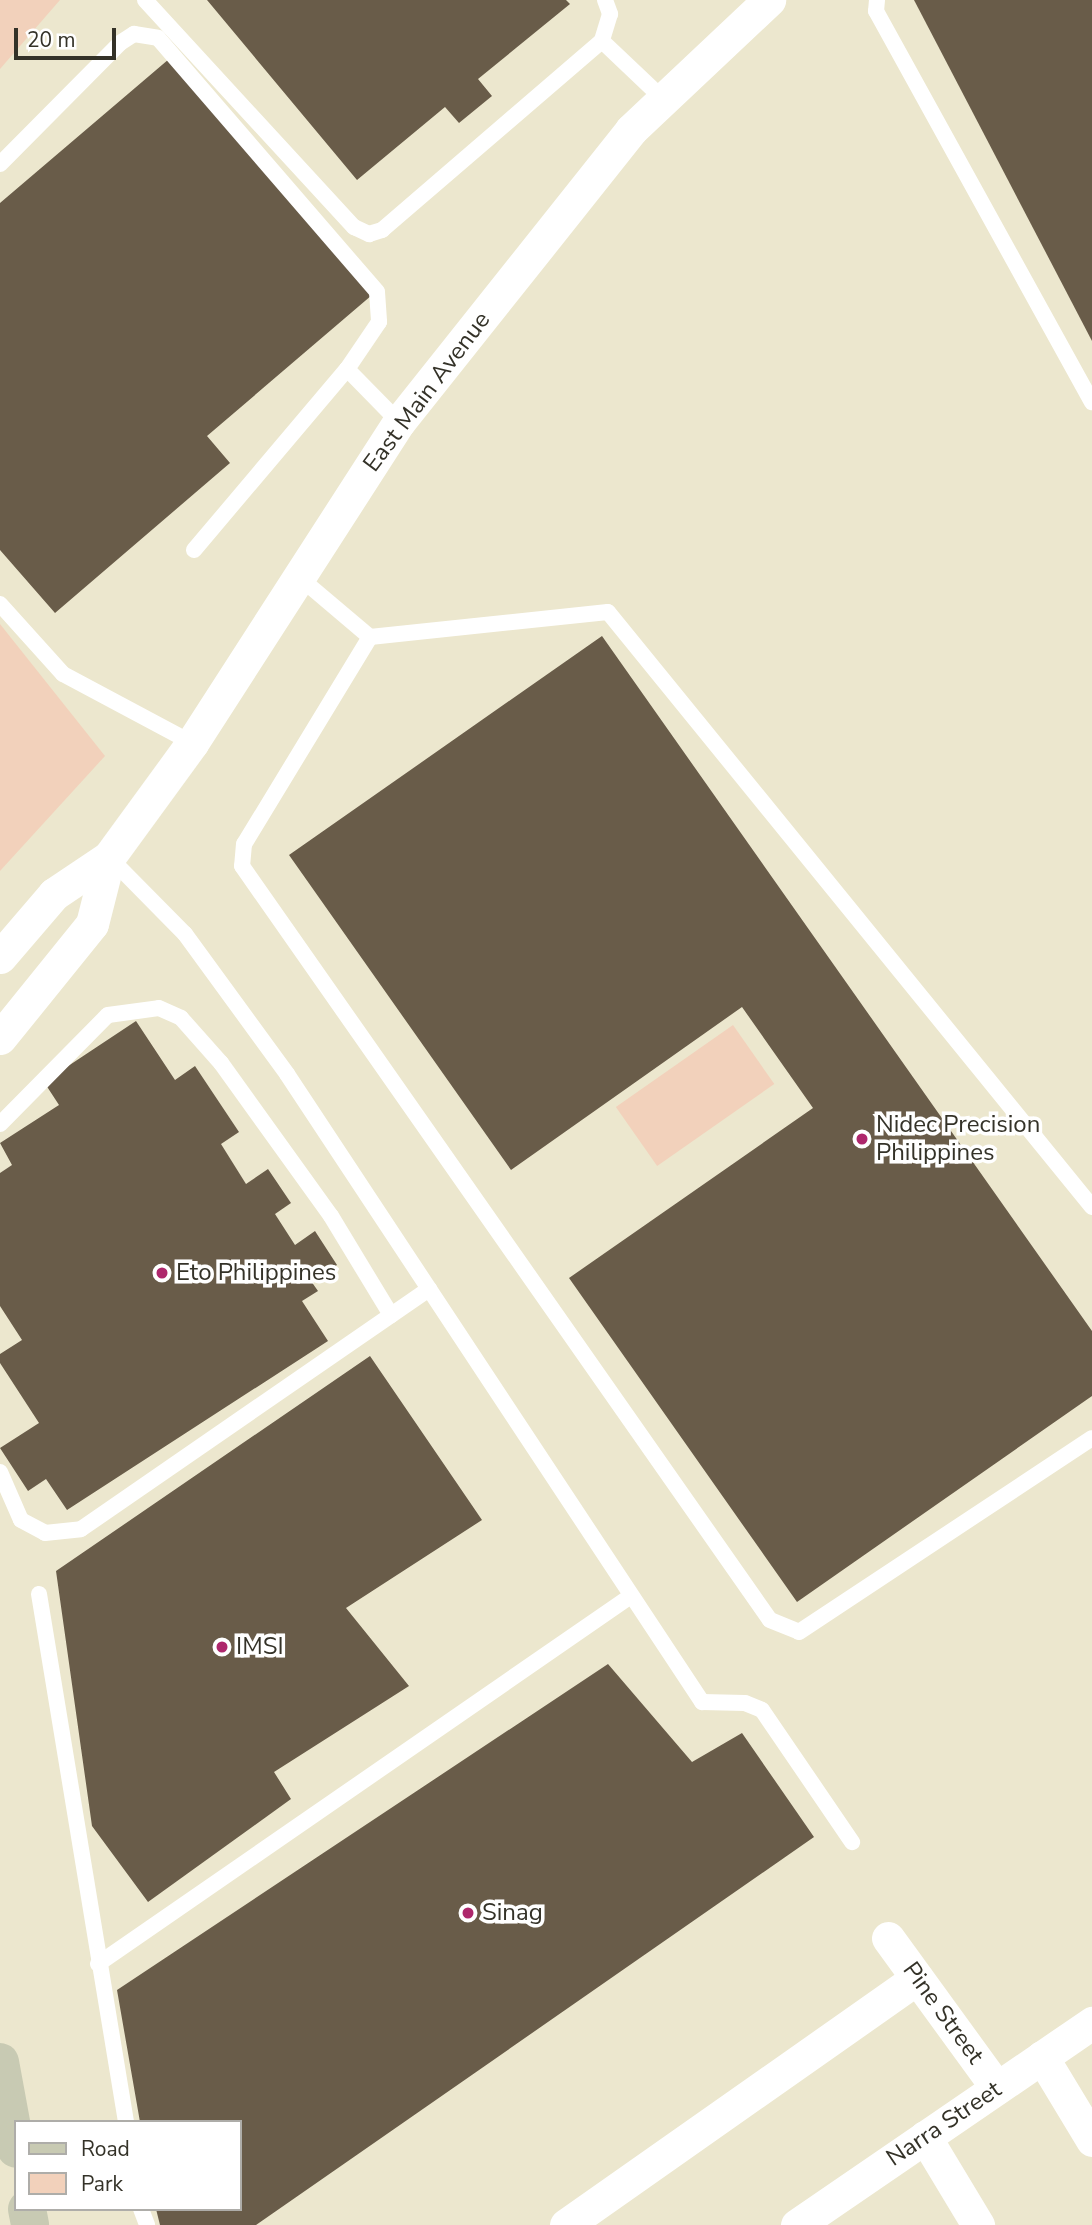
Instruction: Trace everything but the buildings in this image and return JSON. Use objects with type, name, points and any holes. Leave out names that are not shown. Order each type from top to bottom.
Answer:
[{"type":"main road","points":[[0,2062],[14,2138]]},
{"type":"street","name":"East Main Avenue","points":[[0,957],[54,894],[109,857],[192,743],[399,422],[662,98],[769,0]]},
{"type":"street","name":"East Main Avenue","points":[[0,1038],[92,923],[109,857]]},
{"type":"street","name":"Pine Street","points":[[888,1938],[998,2088]]},
{"type":"street","points":[[566,2225],[917,1978]]},
{"type":"street","name":"Narra Street","points":[[801,2224],[1092,2023]]},
{"type":"street","points":[[1042,2057],[1092,2140]]},
{"type":"street","points":[[925,2137],[978,2225]]},
{"type":"lane","points":[[145,0],[354,227],[369,234],[382,230],[602,41],[610,14],[606,0]]},
{"type":"lane","points":[[877,0],[876,11],[1092,402]]},
{"type":"lane","points":[[0,164],[120,43],[134,34],[158,38],[377,292],[379,322],[347,369],[194,550]]},
{"type":"lane","points":[[602,41],[662,98]]},
{"type":"lane","points":[[347,369],[399,422]]},
{"type":"lane","points":[[299,577],[370,637],[608,612],[1092,1207]]},
{"type":"lane","points":[[0,604],[63,674],[192,743]]},
{"type":"lane","points":[[370,637],[244,844],[242,866],[770,1620],[800,1632],[1092,1438]]},
{"type":"lane","points":[[109,857],[185,934],[429,1289],[628,1598],[702,1702],[762,1710],[852,1842]]},
{"type":"lane","points":[[0,1124],[108,1015],[159,1008],[180,1018],[221,1063],[331,1216],[391,1315]]},
{"type":"lane","points":[[0,1472],[21,1520],[45,1533],[81,1529],[429,1289]]},
{"type":"lane","points":[[39,1594],[126,2120]]},
{"type":"lane","points":[[98,1964],[628,1598]]},
{"type":"green space","points":[[0,0],[60,0],[0,69]]},
{"type":"green space","points":[[0,624],[105,756],[0,871]]},
{"type":"green space","points":[[733,1025],[774,1084],[657,1166],[616,1107]]},
{"type":"place","name":"Nidec Precision Philippines","points":[[862,1139]]},
{"type":"place","name":"Eto Philippines","points":[[162,1273]]},
{"type":"place","name":"IMSI","points":[[222,1647]]},
{"type":"place","name":"Sinag","points":[[468,1913]]}]
